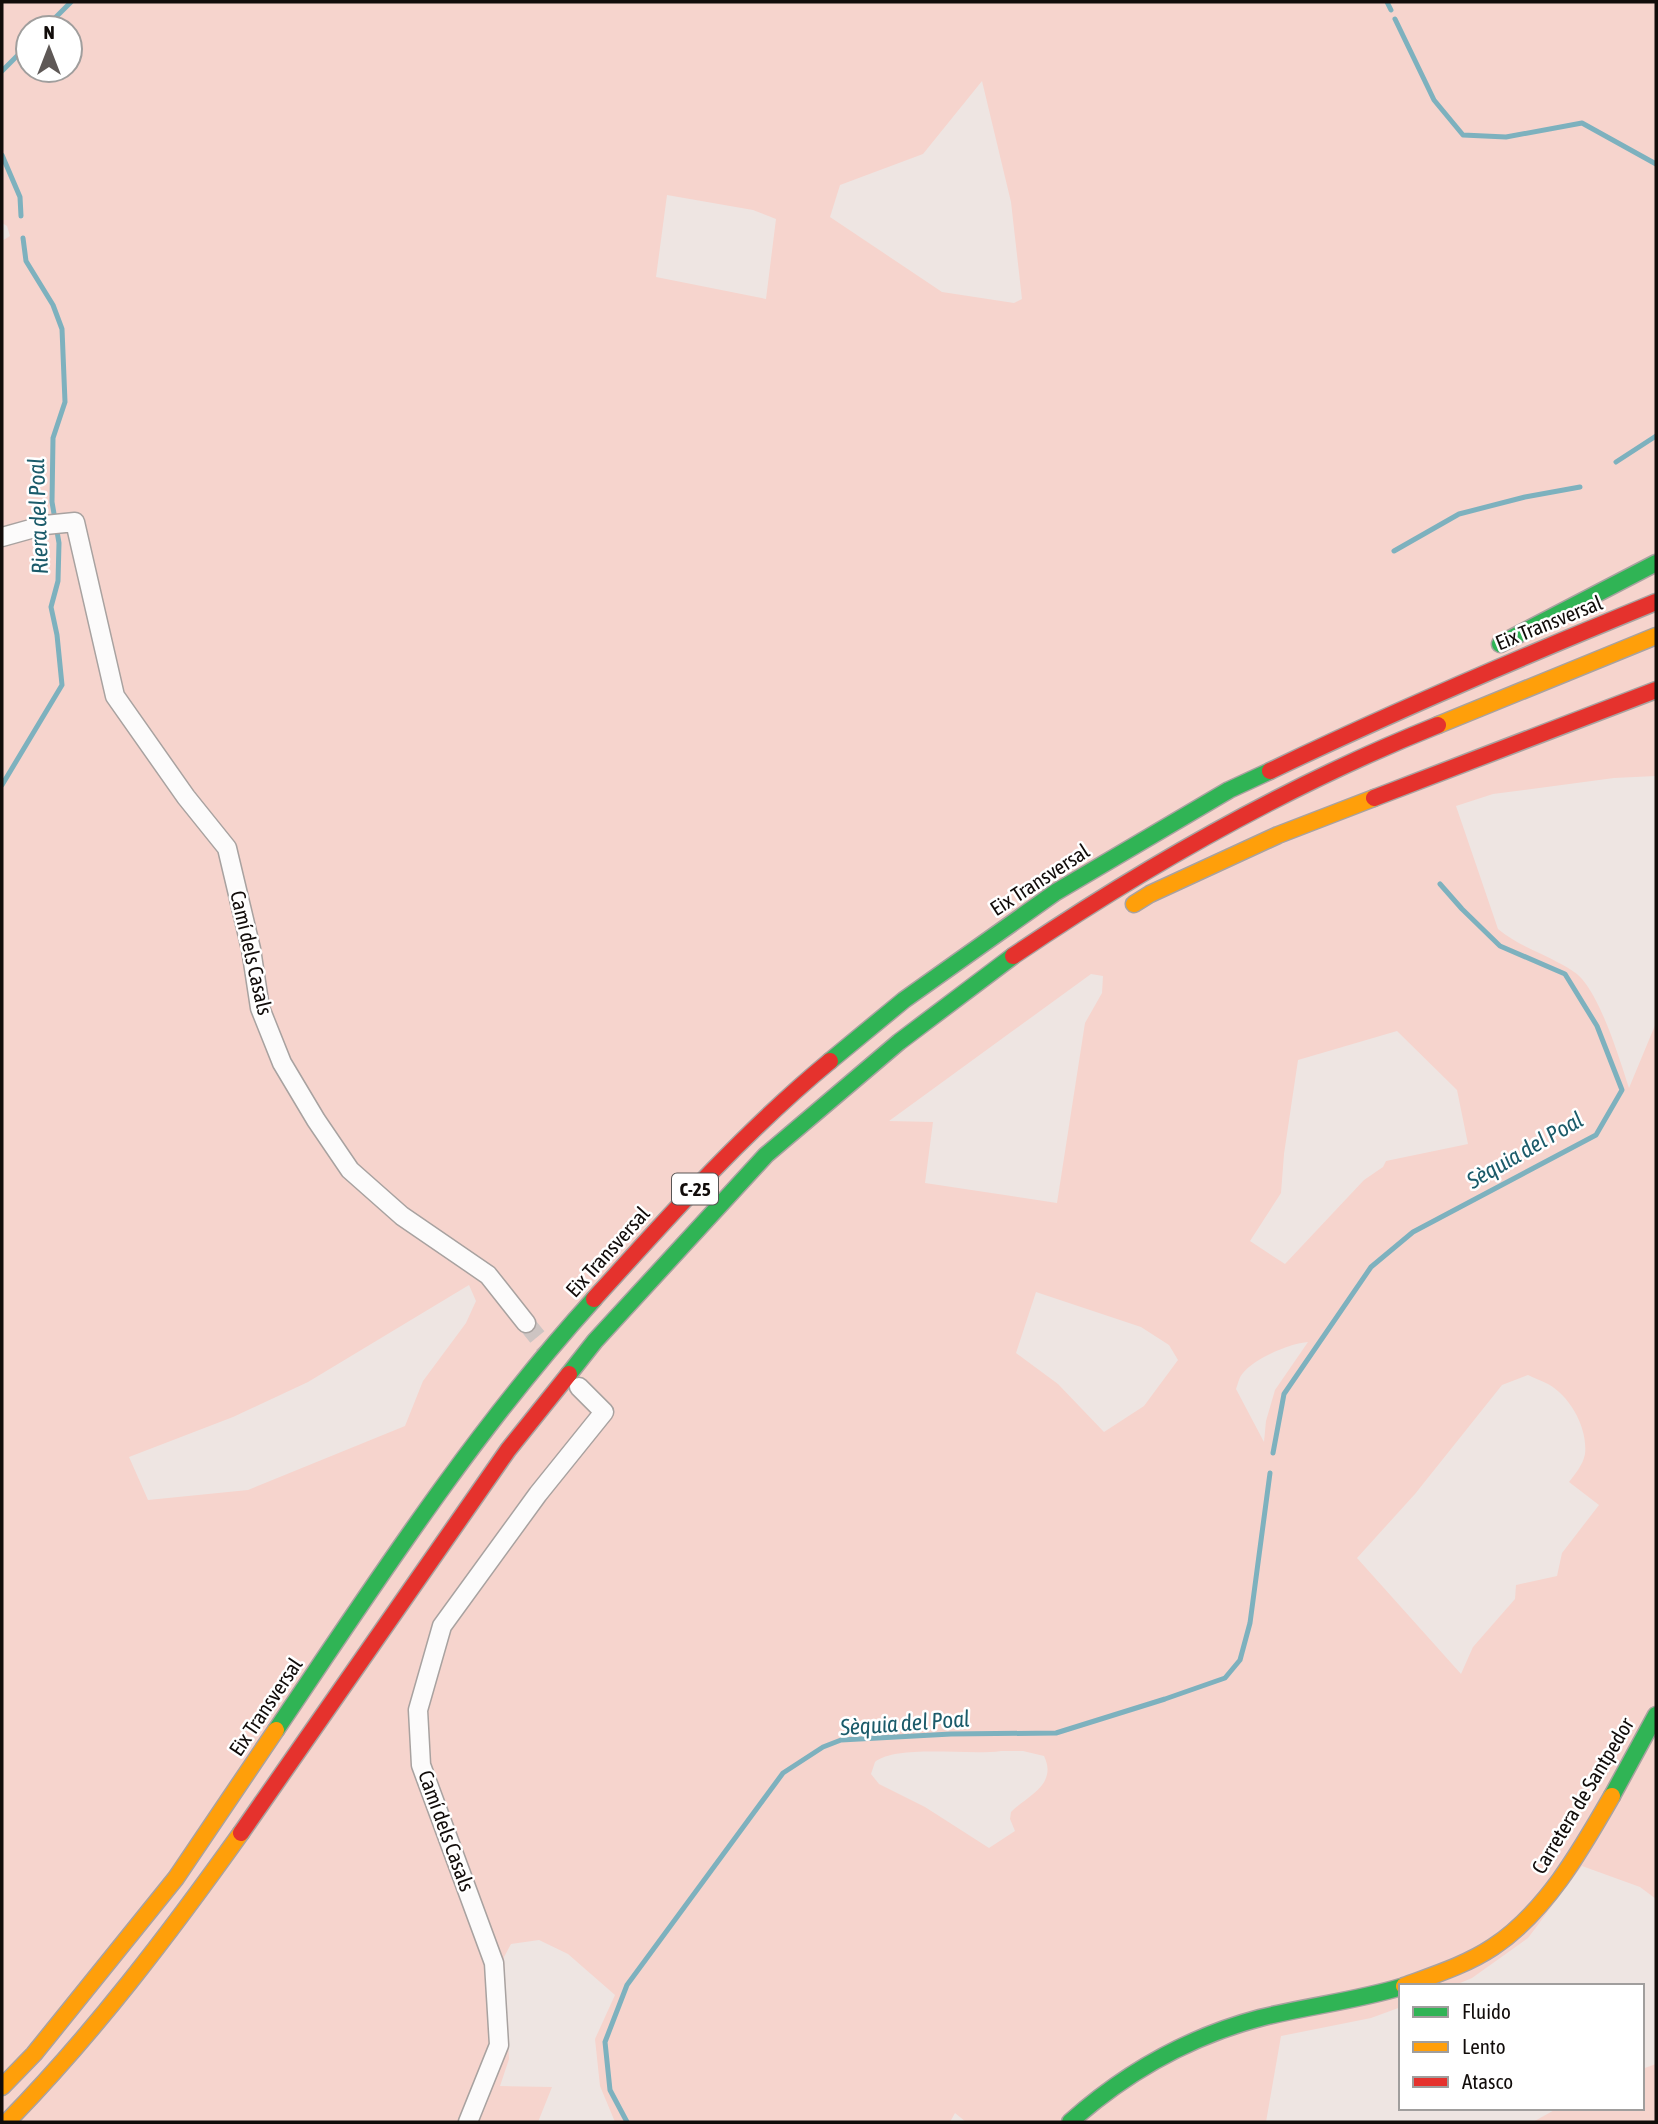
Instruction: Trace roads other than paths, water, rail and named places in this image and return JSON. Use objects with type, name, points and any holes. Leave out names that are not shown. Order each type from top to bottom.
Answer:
[{"type":"main road","points":[[1480,653],[1656,563]]},
{"type":"main road","name":"Eix Transversal","points":[[2,2087],[34,2054],[176,1878],[344,1630],[481,1435],[562,1334],[664,1221],[787,1097],[904,1000],[1056,892],[1229,790],[1520,657],[1656,602]]},
{"type":"main road","name":"C-25","points":[[7,2122],[52,2076],[201,1889],[508,1450],[595,1341],[766,1155],[899,1042],[988,973],[1096,900],[1240,818],[1378,750],[1656,636]]},
{"type":"main road","points":[[1116,915],[1150,894],[1278,835],[1656,690]]},
{"type":"main road","points":[[1229,790],[1332,723]]},
{"type":"main road","points":[[682,1244],[788,1157]]},
{"type":"main road","name":"Carretera de Santpedor","points":[[1409,1984],[1456,1968],[1496,1945],[1528,1918],[1563,1873],[1584,1840],[1656,1714]]},
{"type":"main road","name":"Carretera de Santpedor","points":[[1070,2122],[1130,2073],[1206,2036],[1260,2018],[1372,1997],[1399,1987]]},
{"type":"street","name":"Camí dels Casals","points":[[2,537],[45,525],[72,522],[115,696],[186,797],[227,848],[251,949],[261,1007],[282,1063],[349,1170],[402,1216],[488,1275],[526,1323]]},
{"type":"street","name":"Camí dels Casals","points":[[468,2122],[499,2045],[494,1962],[421,1765],[418,1710],[442,1626],[538,1494],[604,1412],[579,1387]]},
{"type":"waterway","name":"Riera del Poal","points":[[59,14],[71,2]]},
{"type":"waterway","name":"Sèquia del Poal","points":[[1387,2],[1391,10]]},
{"type":"waterway","name":"Sèquia del Poal","points":[[1395,19],[1434,100],[1463,135],[1506,137],[1582,123],[1656,164]]},
{"type":"waterway","name":"Riera del Poal","points":[[2,71],[14,59]]},
{"type":"waterway","name":"Riera del Poal","points":[[2,155],[20,197],[21,216]]},
{"type":"waterway","name":"Riera del Poal","points":[[2,785],[62,685],[51,607],[58,581],[59,543],[52,502],[53,438],[65,402],[62,329],[53,305],[26,261],[23,238]]},
{"type":"waterway","name":"Sèquia del Poal","points":[[1616,462],[1656,436]]},
{"type":"waterway","name":"Sèquia del Poal","points":[[1394,551],[1459,514],[1525,497],[1580,487]]},
{"type":"waterway","name":"Sèquia del Poal","points":[[1273,1453],[1284,1394],[1371,1267],[1413,1232],[1596,1135],[1622,1090],[1597,1026],[1565,974],[1500,946],[1440,884]]},
{"type":"waterway","name":"Sèquia del Poal","points":[[627,2122],[610,2090],[605,2042],[627,1985],[783,1773],[823,1747],[841,1740],[951,1734],[1056,1733],[1225,1678],[1240,1660],[1250,1623],[1270,1473]]},
{"type":"tunnel","points":[[526,1323],[552,1355]]}]
